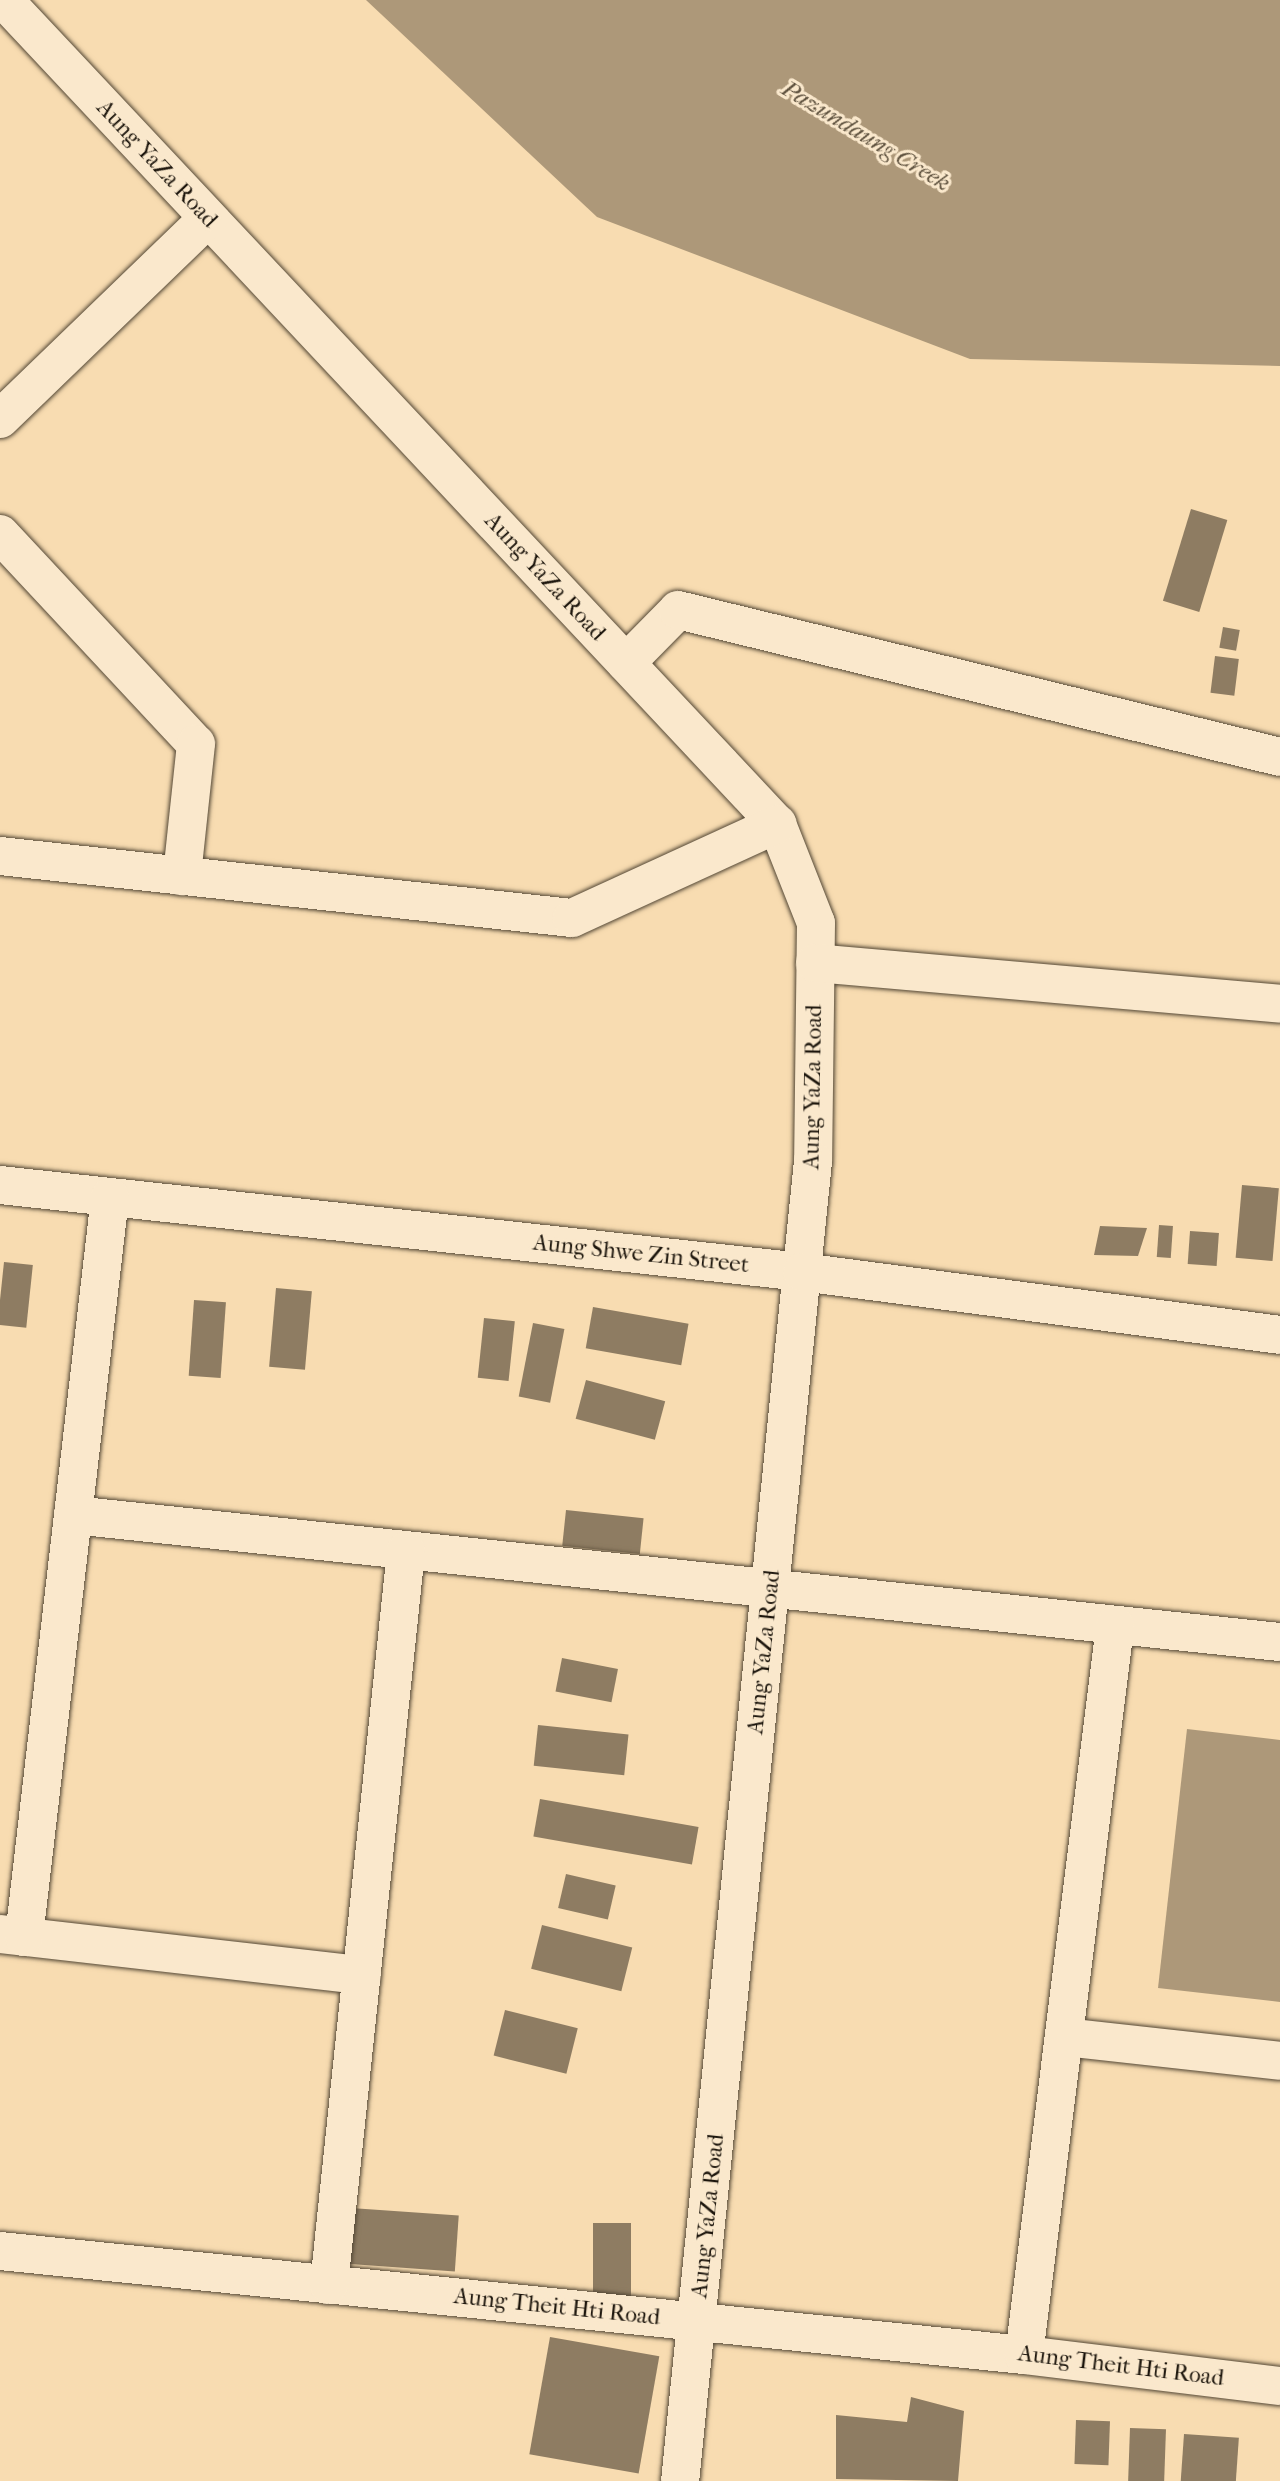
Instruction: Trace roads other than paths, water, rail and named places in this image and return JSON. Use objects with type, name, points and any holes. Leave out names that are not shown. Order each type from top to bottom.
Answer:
[{"type":"street","name":"Aung YaZa Road","points":[[4,0],[777,824],[816,923],[813,1161],[680,2481]]},
{"type":"street","points":[[0,419],[208,218]]},
{"type":"street","points":[[0,534],[196,744],[182,876]]},
{"type":"street","points":[[626,663],[678,610],[1280,757]]},
{"type":"street","points":[[0,856],[572,918],[777,824]]},
{"type":"street","points":[[816,963],[1280,1004]]},
{"type":"street","name":"Aung Shwe Zin Street","points":[[0,1185],[802,1272],[1280,1335]]},
{"type":"street","points":[[110,1197],[73,1515],[12,1936],[362,1975]]},
{"type":"street","points":[[73,1515],[1280,1642]]},
{"type":"street","points":[[329,2285],[406,1551]]},
{"type":"street","points":[[1024,2355],[1115,1626]]},
{"type":"street","points":[[1064,2038],[1280,2061]]},
{"type":"street","name":"Aung Theit Hti Road","points":[[0,2251],[1024,2355],[1280,2386]]},
{"type":"water","name":"Pazundaung Creek","points":[[366,0],[1280,0],[1280,366],[970,359],[597,217]]},
{"type":"water","points":[[1187,1729],[1280,1740],[1280,2002],[1158,1988]]}]
